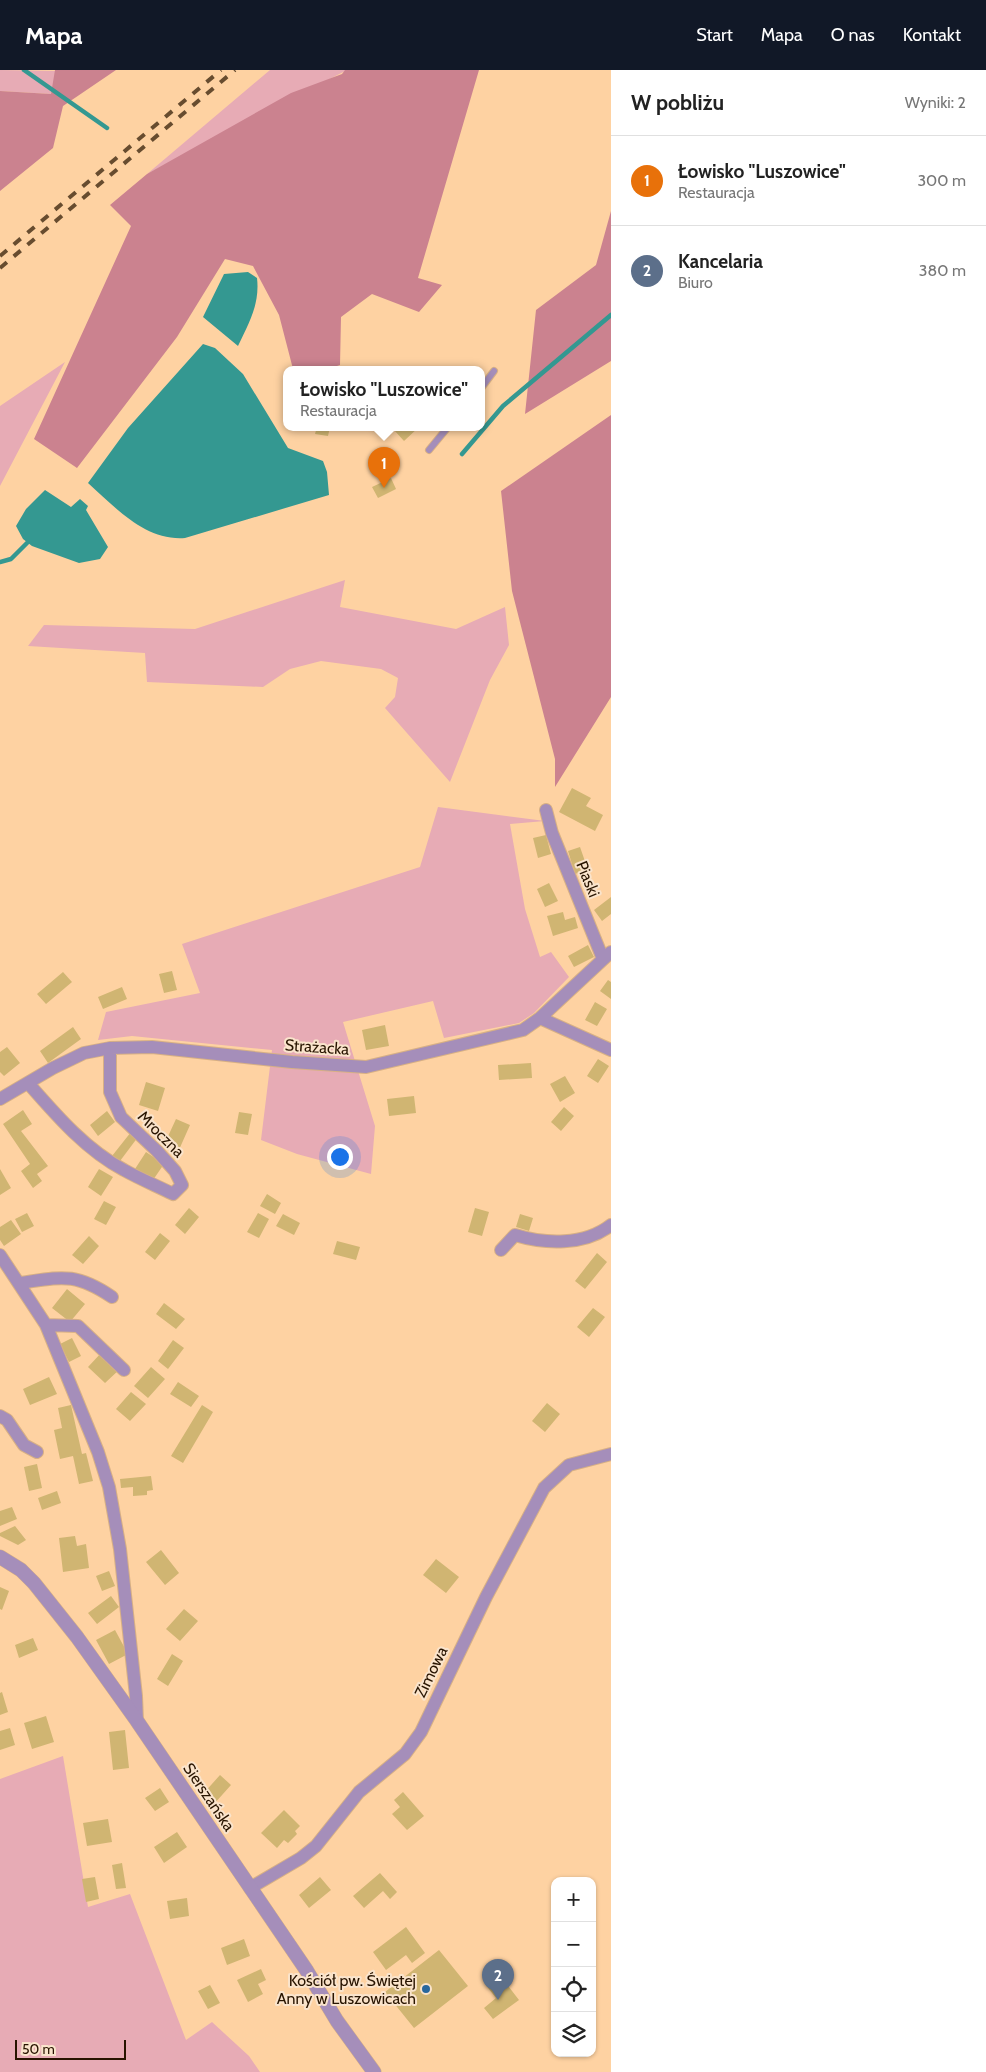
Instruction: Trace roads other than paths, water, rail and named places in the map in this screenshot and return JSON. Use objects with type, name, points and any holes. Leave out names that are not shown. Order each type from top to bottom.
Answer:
[{"type":"street","name":"Piaski","points":[[546,810],[552,833],[607,955]]},
{"type":"street","name":"Strażacka","points":[[0,1099],[84,1053],[110,1048],[152,1047],[292,1062],[366,1067],[524,1030],[540,1018],[607,955]]},
{"type":"street","points":[[540,1018],[611,1050]]},
{"type":"street","name":"Mroczna","points":[[28,1083],[48,1106],[92,1148],[123,1170],[173,1194],[182,1185],[175,1171],[121,1117],[110,1092],[110,1048]]},
{"type":"street","points":[[501,1250],[515,1235],[535,1241],[550,1242],[584,1238],[611,1226]]},
{"type":"street","points":[[0,1255],[46,1325],[98,1452],[109,1487],[120,1548],[136,1686],[137,1721]]},
{"type":"street","points":[[20,1283],[64,1276],[94,1285],[112,1297]]},
{"type":"street","points":[[46,1325],[78,1326],[89,1333],[124,1370]]},
{"type":"street","points":[[0,1416],[7,1420],[24,1445],[37,1452]]},
{"type":"street","name":"Zimowa","points":[[250,1888],[301,1858],[316,1846],[359,1792],[405,1754],[421,1732],[477,1614],[544,1488],[569,1465],[611,1454]]},
{"type":"street","name":"Sierszańska","points":[[0,1557],[21,1570],[34,1583],[77,1637],[137,1721],[307,1971],[337,2021],[374,2072]]},
{"type":"lane","points":[[485,383],[494,371]]},
{"type":"lane","points":[[429,450],[445,431]]},
{"type":"water","points":[[248,272],[257,278],[257,296],[253,313],[238,346],[203,317],[224,274]]},
{"type":"water","points":[[203,344],[215,348],[243,374],[288,448],[323,461],[327,472],[329,495],[185,538],[170,538],[144,529],[132,521],[88,483],[128,428]]},
{"type":"water","points":[[45,490],[71,507],[80,499],[88,506],[86,510],[108,547],[100,559],[79,563],[32,546],[23,539],[16,526],[26,509]]},
{"type":"waterway","points":[[24,70],[107,128]]},
{"type":"waterway","points":[[485,427],[503,406],[611,315]]},
{"type":"waterway","points":[[462,454],[482,431]]},
{"type":"waterway","points":[[0,562],[11,559],[27,543]]},
{"type":"railway","points":[[0,256],[221,70]]},
{"type":"railway","points":[[0,268],[235,70]]},
{"type":"place","name":"Łowisko \"Luszowice\"","points":[[384,488]]},
{"type":"place","name":"Kościół pw. Świętej Anny w Luszowicach","points":[[426,1989]]},
{"type":"place","name":"Kancelaria","points":[[498,2000]]}]
